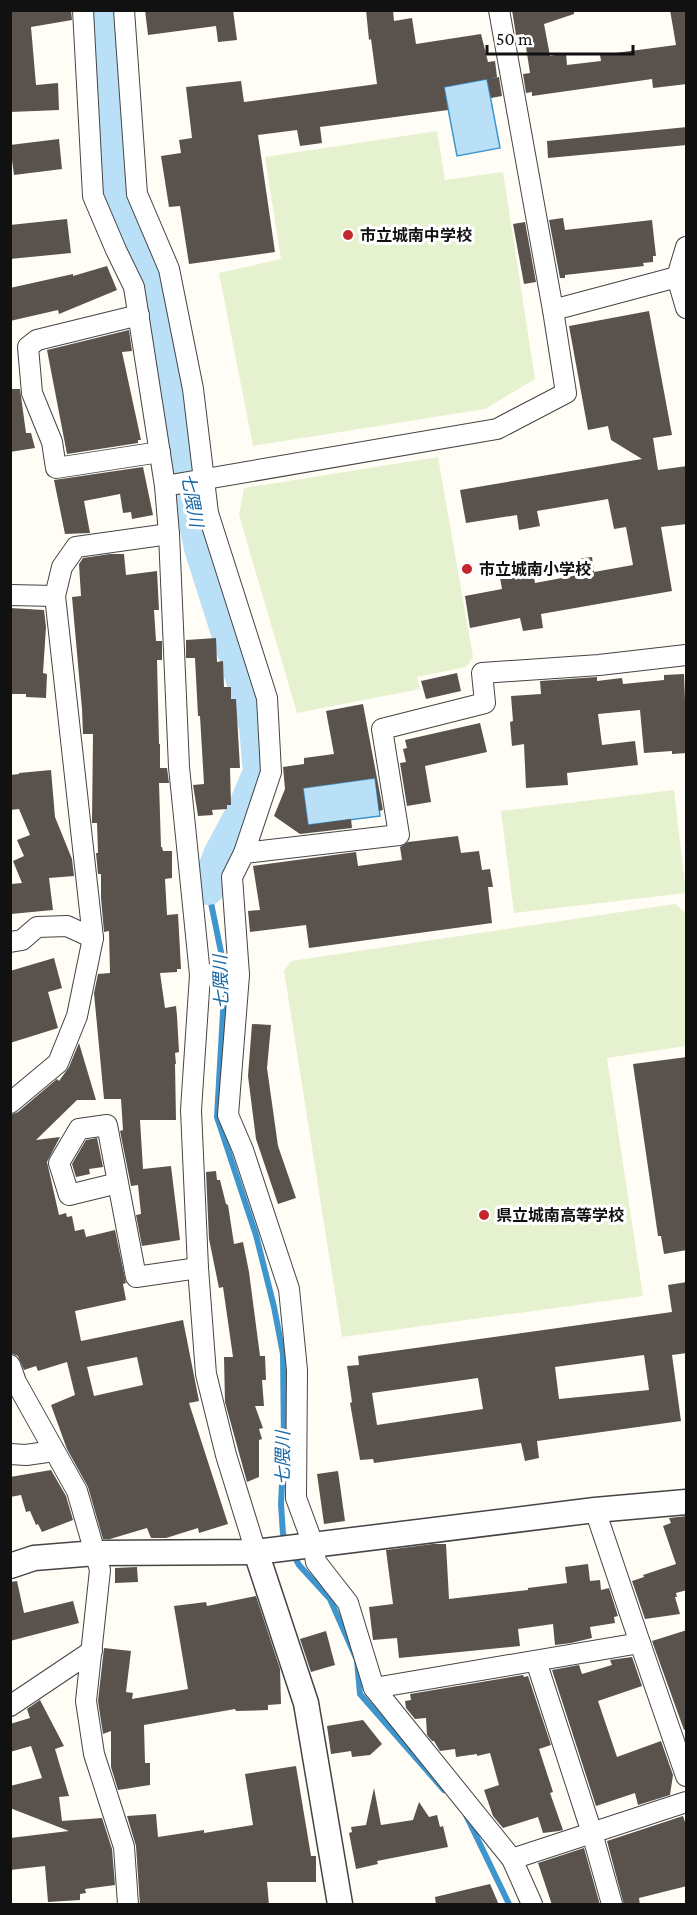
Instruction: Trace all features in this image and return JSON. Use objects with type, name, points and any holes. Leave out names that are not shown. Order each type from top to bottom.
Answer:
[{"type":"street","points":[[83,10],[93,196],[134,286],[165,486],[179,767],[220,975],[228,1115],[243,1150],[289,1289],[297,1370],[296,1498],[306,1545],[316,1562],[348,1603],[374,1688],[512,1859],[532,1905]]},
{"type":"street","points":[[124,10],[137,194],[169,269],[193,389],[208,513],[267,698],[271,772],[244,854],[232,878],[220,975],[190,1110],[206,1374],[226,1455],[263,1551],[306,1703],[340,1905]]},
{"type":"street","points":[[165,486],[497,429],[566,393],[499,10]]},
{"type":"street","points":[[687,247],[677,278],[687,308]]},
{"type":"street","points":[[553,310],[677,278]]},
{"type":"street","points":[[139,315],[38,340],[28,347],[32,393],[52,442],[57,468],[160,452]]},
{"type":"street","points":[[10,1103],[58,1064],[77,1017],[93,938],[55,596],[62,567],[76,547],[169,534]]},
{"type":"street","points":[[10,596],[55,596]]},
{"type":"street","points":[[244,854],[399,835],[382,729],[485,703],[483,673],[687,656]]},
{"type":"street","points":[[10,942],[22,940],[37,927],[67,926],[93,938]]},
{"type":"street","points":[[118,1183],[136,1277],[198,1268]]},
{"type":"street","points":[[10,1365],[16,1382],[76,1491],[100,1570],[86,1701],[94,1754],[124,1847],[128,1905]]},
{"type":"street","points":[[10,1454],[54,1452]]},
{"type":"street","points":[[10,1566],[34,1558],[96,1553],[263,1551],[595,1510],[687,1502]]},
{"type":"street","points":[[595,1510],[687,1776]]},
{"type":"street","points":[[374,1688],[640,1643]]},
{"type":"street","points":[[10,1706],[92,1650]]},
{"type":"street","points":[[537,1660],[592,1833],[612,1905]]},
{"type":"street","points":[[512,1859],[687,1802]]},
{"type":"green space","points":[[437,131],[445,180],[503,172],[535,379],[485,409],[253,446],[219,273],[281,259],[265,157]]},
{"type":"green space","points":[[438,457],[473,657],[466,667],[417,677],[420,689],[297,713],[239,515],[244,488]]},
{"type":"green space","points":[[674,790],[686,893],[514,913],[501,811]]},
{"type":"green space","points":[[675,904],[686,913],[686,1046],[607,1058],[643,1296],[342,1337],[284,971],[291,961]]},
{"type":"water","points":[[487,79],[500,148],[457,156],[444,87]]},
{"type":"water","points":[[375,778],[380,816],[308,825],[303,788]]},
{"type":"building","points":[[10,10],[71,10],[72,20],[31,27],[36,85],[58,83],[59,110],[10,112]]},
{"type":"building","points":[[145,10],[233,10],[237,40],[218,42],[216,26],[148,35]]},
{"type":"building","points":[[366,10],[393,10],[394,21],[412,18],[416,44],[481,34],[488,62],[495,61],[497,77],[491,78],[499,77],[502,96],[491,98],[487,79],[444,87],[448,110],[320,127],[322,143],[300,146],[297,130],[258,135],[275,252],[189,264],[180,206],[169,207],[161,156],[181,153],[179,140],[192,138],[186,87],[241,81],[244,102],[377,84]]},
{"type":"building","points":[[512,10],[574,10],[574,14],[544,24],[550,56],[566,53],[567,65],[601,61],[600,55],[676,45],[670,10],[687,10],[687,84],[653,88],[652,79],[532,96],[532,92],[526,93],[523,74],[530,73],[524,34],[516,35]]},
{"type":"building","points":[[687,127],[687,145],[548,158],[547,141]]},
{"type":"building","points":[[59,139],[62,169],[14,175],[10,145]]},
{"type":"building","points":[[563,218],[565,230],[652,220],[656,256],[653,256],[653,262],[643,263],[644,266],[565,275],[565,278],[560,278],[549,220]]},
{"type":"building","points":[[67,219],[71,253],[10,259],[10,225]]},
{"type":"building","points":[[525,222],[536,282],[524,284],[513,224]]},
{"type":"building","points":[[107,266],[117,290],[59,314],[58,310],[10,321],[10,288],[73,274],[73,276]]},
{"type":"building","points":[[649,311],[672,435],[653,438],[658,470],[687,466],[687,524],[661,527],[672,591],[541,614],[543,628],[523,631],[520,618],[470,628],[465,596],[502,589],[499,572],[532,566],[535,583],[578,575],[576,559],[592,557],[594,572],[633,565],[626,527],[614,529],[608,499],[537,511],[540,526],[519,530],[517,515],[466,523],[460,490],[642,459],[611,440],[608,426],[588,430],[569,326]]},
{"type":"building","points":[[129,330],[132,351],[122,352],[141,440],[138,440],[138,443],[67,454],[47,350]]},
{"type":"building","points":[[10,389],[20,389],[26,433],[31,433],[35,448],[10,452]]},
{"type":"building","points":[[143,467],[153,515],[132,519],[131,512],[123,513],[120,494],[84,501],[90,533],[65,534],[54,480]]},
{"type":"building","points":[[124,554],[126,575],[157,571],[159,610],[154,610],[156,641],[162,641],[162,660],[157,660],[160,768],[167,768],[169,783],[159,783],[161,847],[163,851],[172,851],[172,878],[165,879],[167,915],[178,914],[181,969],[177,969],[177,972],[160,973],[165,1008],[176,1006],[179,1052],[175,1053],[176,1120],[140,1120],[143,1169],[171,1166],[180,1240],[142,1246],[136,1215],[141,1214],[138,1185],[131,1186],[120,1131],[123,1130],[121,1099],[104,1099],[94,993],[98,974],[110,973],[109,931],[104,932],[101,874],[98,874],[96,853],[98,853],[97,823],[92,823],[93,734],[83,734],[72,597],[81,596],[79,564],[83,558]]},
{"type":"building","points":[[10,608],[44,610],[46,627],[43,673],[47,674],[46,698],[10,694]]},
{"type":"building","points":[[216,638],[217,662],[223,661],[224,687],[231,687],[231,699],[236,699],[240,768],[230,768],[231,805],[227,805],[227,809],[212,810],[213,815],[198,816],[193,785],[204,784],[200,716],[198,716],[195,658],[186,658],[186,640]]},
{"type":"building","points":[[457,673],[461,691],[426,699],[421,681]]},
{"type":"building","points":[[684,674],[687,753],[672,754],[672,751],[644,753],[640,710],[598,714],[602,745],[635,741],[638,765],[567,773],[568,785],[526,788],[524,744],[512,746],[511,696],[541,694],[540,681],[597,677],[597,681],[622,678],[623,684],[664,680],[664,675]]},
{"type":"building","points":[[363,704],[383,810],[379,811],[375,778],[303,788],[308,825],[351,819],[352,828],[300,834],[274,816],[285,789],[283,767],[304,764],[304,758],[334,754],[326,711]]},
{"type":"building","points":[[480,723],[487,752],[425,766],[431,802],[407,806],[400,763],[406,762],[403,749],[407,748],[405,740]]},
{"type":"building","points":[[51,770],[55,817],[72,859],[74,876],[49,878],[53,910],[11,914],[11,884],[22,883],[13,861],[24,856],[17,840],[30,835],[19,809],[10,810],[10,775]]},
{"type":"building","points":[[458,836],[461,853],[479,851],[482,870],[490,869],[493,887],[488,887],[492,923],[309,948],[306,925],[250,932],[248,911],[260,910],[253,866],[356,852],[358,866],[402,860],[400,847],[408,842]]},
{"type":"building","points":[[54,958],[62,988],[48,992],[58,1028],[10,1043],[10,971]]},
{"type":"building","points":[[252,1024],[271,1025],[267,1068],[278,1146],[296,1198],[278,1204],[256,1139],[248,1076]]},
{"type":"building","points":[[79,1043],[96,1100],[77,1100],[36,1140],[60,1137],[47,1162],[59,1215],[66,1213],[67,1217],[72,1216],[75,1231],[84,1229],[86,1237],[115,1230],[126,1283],[123,1284],[126,1300],[75,1311],[81,1341],[183,1320],[199,1401],[189,1403],[228,1524],[199,1533],[198,1528],[166,1538],[151,1538],[147,1528],[103,1539],[88,1487],[67,1449],[51,1405],[75,1395],[67,1362],[38,1371],[36,1366],[24,1370],[18,1356],[10,1353],[10,1115],[18,1112],[57,1079],[59,1081],[69,1067]],"holes":[[[137,1357],[143,1385],[94,1396],[87,1367]]]},
{"type":"building","points":[[687,1057],[687,1250],[664,1254],[661,1236],[658,1236],[633,1064]]},
{"type":"building","points":[[97,1138],[103,1167],[89,1169],[90,1174],[76,1177],[72,1164],[86,1140]]},
{"type":"building","points":[[216,1171],[217,1180],[220,1180],[228,1205],[234,1244],[243,1242],[260,1356],[265,1356],[266,1380],[262,1380],[264,1406],[255,1406],[263,1428],[259,1429],[262,1439],[259,1440],[259,1477],[247,1482],[225,1402],[224,1357],[233,1357],[223,1287],[219,1288],[209,1239],[206,1172]]},
{"type":"building","points":[[687,1282],[687,1353],[672,1355],[681,1421],[537,1441],[539,1458],[525,1461],[521,1443],[374,1463],[373,1459],[360,1460],[350,1403],[352,1402],[347,1366],[359,1365],[358,1356],[672,1312],[668,1285]],"holes":[[[644,1355],[649,1390],[559,1399],[555,1367]],[[478,1378],[483,1409],[377,1425],[372,1393]]]},
{"type":"building","points":[[51,1470],[66,1496],[73,1520],[42,1532],[30,1511],[26,1512],[21,1495],[10,1497],[10,1477]]},
{"type":"building","points":[[338,1471],[345,1521],[324,1524],[317,1474]]},
{"type":"building","points":[[687,1516],[687,1590],[676,1593],[677,1597],[675,1597],[680,1614],[645,1619],[632,1581],[676,1564],[663,1526],[671,1523],[669,1518]]},
{"type":"building","points":[[446,1544],[449,1599],[567,1583],[565,1567],[588,1564],[590,1581],[600,1580],[601,1590],[609,1588],[618,1616],[614,1617],[615,1623],[590,1627],[592,1638],[571,1643],[555,1645],[553,1624],[518,1629],[520,1646],[399,1658],[397,1638],[373,1640],[369,1607],[393,1604],[386,1550]]},
{"type":"building","points":[[137,1567],[138,1582],[115,1583],[115,1568]]},
{"type":"building","points":[[17,1581],[24,1613],[73,1601],[79,1623],[10,1641],[10,1582]]},
{"type":"building","points":[[256,1596],[280,1669],[281,1704],[268,1705],[268,1710],[236,1711],[235,1709],[144,1725],[145,1763],[150,1763],[150,1785],[118,1790],[111,1767],[111,1731],[103,1734],[98,1701],[104,1648],[131,1651],[126,1692],[133,1693],[132,1699],[188,1689],[174,1606],[206,1602],[207,1606]]},
{"type":"building","points":[[687,1630],[687,1729],[684,1730],[652,1641]]},
{"type":"building","points":[[326,1631],[335,1665],[311,1672],[300,1639]]},
{"type":"building","points":[[632,1657],[642,1686],[598,1701],[617,1757],[661,1741],[673,1775],[670,1795],[638,1805],[635,1793],[596,1806],[552,1670],[579,1665],[582,1674],[612,1665],[610,1660]]},
{"type":"building","points":[[528,1676],[551,1745],[539,1749],[553,1792],[550,1793],[563,1830],[559,1831],[543,1833],[538,1817],[503,1828],[493,1816],[484,1790],[499,1785],[490,1753],[456,1757],[455,1749],[440,1751],[427,1735],[426,1718],[415,1719],[406,1708],[405,1701],[411,1700],[410,1694]]},
{"type":"building","points":[[40,1700],[64,1746],[55,1749],[69,1796],[59,1797],[62,1821],[102,1818],[112,1849],[115,1885],[85,1889],[86,1893],[80,1894],[80,1900],[48,1902],[45,1866],[10,1870],[10,1838],[69,1831],[10,1808],[10,1786],[42,1778],[31,1746],[10,1752],[10,1724],[30,1718],[27,1709]]},
{"type":"building","points":[[363,1720],[382,1744],[370,1755],[352,1757],[351,1751],[331,1754],[327,1726]]},
{"type":"building","points":[[296,1766],[311,1856],[316,1856],[316,1882],[267,1882],[269,1905],[140,1905],[136,1846],[127,1816],[156,1814],[158,1837],[253,1825],[245,1774]]},
{"type":"building","points":[[374,1788],[381,1825],[413,1820],[419,1802],[429,1817],[437,1815],[440,1827],[443,1826],[448,1847],[377,1861],[378,1864],[356,1869],[349,1833],[352,1832],[351,1827],[366,1825]]},
{"type":"building","points":[[683,1816],[687,1828],[687,1886],[639,1898],[640,1905],[624,1905],[607,1841]]},
{"type":"building","points":[[584,1848],[600,1905],[552,1905],[538,1863]]},
{"type":"building","points":[[490,1884],[499,1905],[436,1905],[435,1897]]},
{"type":"waterway","name":"七隈川","points":[[111,10],[111,124],[120,200],[153,274],[182,420],[189,490],[201,548],[256,727],[260,772],[243,812],[220,855],[208,888]]},
{"type":"waterway","name":"七隈川","points":[[208,888],[222,957],[224,995],[217,1117],[256,1235],[283,1354],[284,1441],[281,1504],[283,1534],[287,1543]]},
{"type":"waterway","name":"七隈川","points":[[292,1552],[299,1565],[330,1599],[357,1660],[360,1694],[444,1790]]},
{"type":"waterway","name":"七隈川","points":[[465,1813],[509,1904]]},
{"type":"place","name":"市立城南中学校","points":[[348,235]]},
{"type":"place","name":"市立城南小学校","points":[[467,569]]},
{"type":"place","name":"県立城南高等学校","points":[[484,1215]]}]
